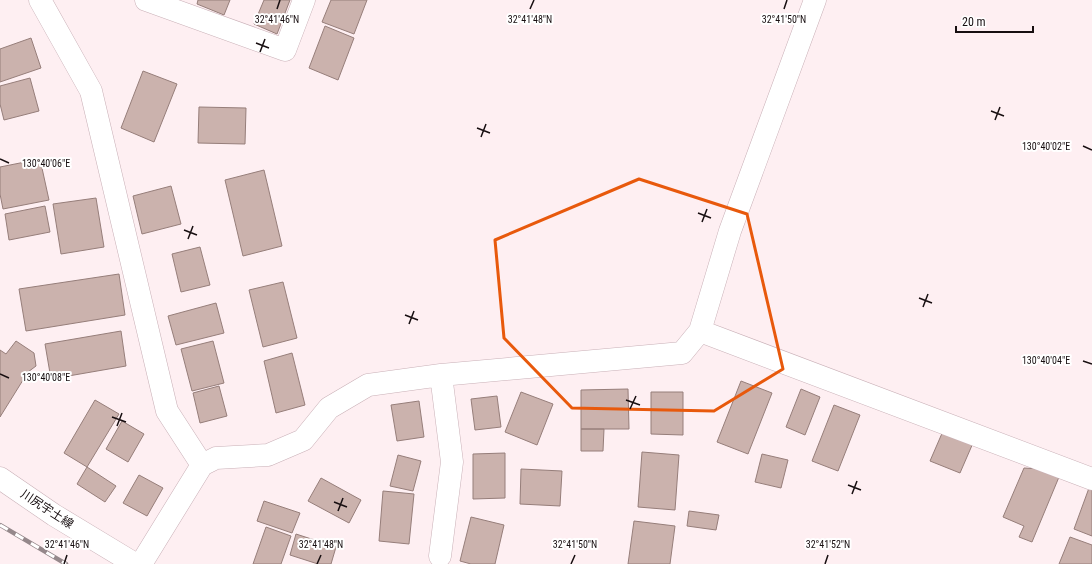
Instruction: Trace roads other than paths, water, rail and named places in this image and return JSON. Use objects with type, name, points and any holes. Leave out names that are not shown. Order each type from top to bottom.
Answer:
[{"type":"street","points":[[40,0],[91,91],[167,411],[202,465]]},
{"type":"street","points":[[146,0],[285,50],[304,0]]},
{"type":"street","points":[[141,564],[202,465],[216,458],[268,455],[303,440],[329,408],[368,385],[441,375],[682,353],[700,331],[730,231],[815,0]]},
{"type":"street","points":[[700,331],[1092,479]]},
{"type":"street","points":[[440,556],[452,462],[441,375]]},
{"type":"street","name":"川尻宇土線","points":[[0,478],[54,515],[135,564]]},
{"type":"railway","points":[[0,525],[66,564]]}]
